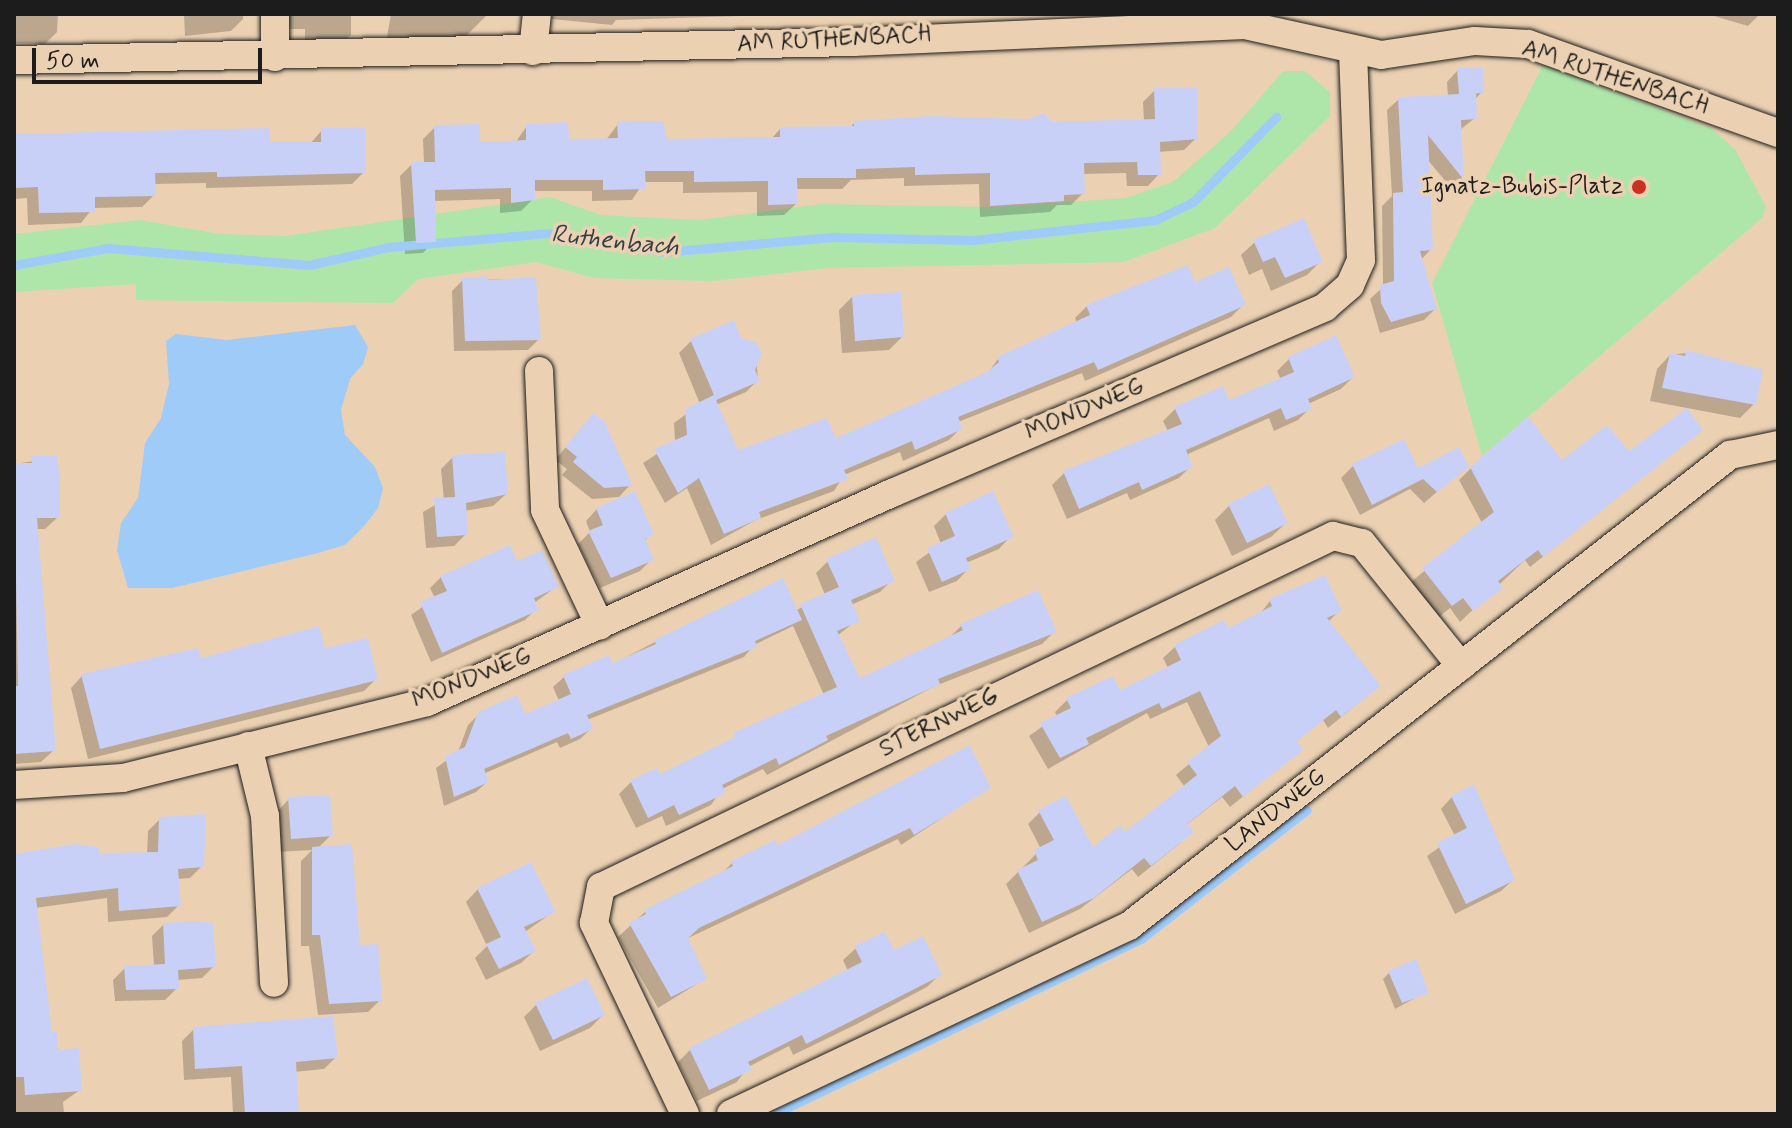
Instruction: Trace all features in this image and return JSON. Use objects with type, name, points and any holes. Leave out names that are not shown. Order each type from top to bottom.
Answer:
[{"type":"street","points":[[275,14],[275,57]]},
{"type":"street","points":[[533,51],[537,14]]},
{"type":"street","name":"AM RUTHENBACH","points":[[14,60],[275,57],[853,42],[1245,25],[1353,52],[1381,55],[1475,41],[1528,44],[1778,133]]},
{"type":"street","name":"MONDWEG","points":[[14,785],[123,778],[427,702],[892,493],[1325,307],[1350,285],[1361,260],[1353,52]]},
{"type":"street","points":[[539,371],[545,510],[600,626]]},
{"type":"street","name":"LANDWEG","points":[[731,1114],[1129,926],[1730,455],[1778,445]]},
{"type":"street","name":"STERNWEG","points":[[685,1114],[594,923],[601,887],[1333,536],[1362,543],[1461,666]]},
{"type":"street","points":[[248,746],[265,816],[274,983]]},
{"type":"green space","points":[[1543,65],[1711,128],[1735,149],[1766,207],[1762,218],[1482,456],[1432,283]]},
{"type":"green space","points":[[1283,71],[1305,71],[1330,92],[1330,116],[1215,228],[1124,262],[828,268],[712,281],[594,278],[536,262],[418,279],[393,303],[136,300],[136,284],[14,292],[14,234],[140,220],[220,234],[285,236],[550,197],[601,215],[699,220],[822,204],[995,207],[1125,198],[1173,182],[1232,130]]},
{"type":"water","points":[[355,325],[368,347],[363,364],[350,379],[341,410],[345,435],[375,467],[383,488],[378,508],[365,525],[345,545],[314,554],[172,588],[128,588],[117,550],[121,523],[138,498],[145,443],[161,418],[169,384],[166,341],[176,334],[226,340]]},
{"type":"building","points":[[1457,68],[1483,68],[1484,93],[1476,93],[1477,119],[1461,120],[1464,180],[1428,135],[1433,250],[1420,251],[1437,309],[1391,322],[1381,303],[1380,285],[1394,281],[1393,193],[1403,192],[1398,97],[1459,94]]},
{"type":"building","points":[[1197,87],[1198,139],[1160,142],[1161,175],[1138,175],[1137,162],[1084,163],[1085,194],[1064,195],[1064,201],[990,206],[990,173],[915,175],[915,167],[856,169],[856,178],[797,178],[798,204],[768,205],[768,181],[694,182],[694,171],[645,171],[646,189],[603,190],[603,180],[535,180],[535,200],[511,203],[511,188],[435,190],[436,242],[416,243],[411,162],[435,162],[434,125],[480,124],[480,142],[526,140],[526,124],[568,122],[569,139],[618,138],[617,122],[663,121],[667,139],[780,137],[780,127],[854,126],[854,121],[932,116],[1028,119],[1044,113],[1052,122],[1155,119],[1154,88]]},
{"type":"building","points":[[365,127],[366,173],[217,177],[217,172],[155,173],[156,196],[95,197],[95,212],[39,213],[38,187],[14,188],[14,134],[270,128],[270,142],[321,142],[321,128]]},
{"type":"building","points":[[1304,218],[1323,262],[1285,278],[1275,257],[1263,262],[1253,240]]},
{"type":"building","points":[[1188,265],[1195,282],[1229,267],[1246,305],[1098,370],[1094,362],[958,417],[963,429],[915,450],[912,441],[844,470],[848,479],[759,512],[761,518],[724,534],[699,478],[678,493],[654,449],[687,435],[685,409],[714,395],[690,339],[734,320],[741,338],[757,343],[762,354],[755,370],[760,381],[716,400],[738,450],[827,418],[836,438],[987,372],[999,362],[997,357],[1090,315],[1086,305]]},
{"type":"building","points":[[488,276],[488,280],[536,277],[541,340],[465,341],[462,278]]},
{"type":"building","points":[[901,292],[904,337],[855,341],[852,295]]},
{"type":"building","points":[[1336,335],[1355,377],[1308,399],[1312,409],[1286,420],[1281,408],[1186,450],[1193,467],[1142,490],[1139,482],[1079,509],[1063,471],[1182,424],[1174,407],[1223,386],[1229,400],[1294,372],[1288,357]]},
{"type":"building","points":[[1686,350],[1763,370],[1756,405],[1662,388],[1670,353],[1685,356]]},
{"type":"building","points":[[1687,408],[1703,430],[1543,557],[1538,550],[1498,581],[1503,588],[1473,611],[1463,598],[1452,606],[1422,568],[1494,512],[1470,467],[1528,417],[1562,460],[1607,425],[1629,451]]},
{"type":"building","points":[[593,413],[605,422],[633,486],[604,488],[573,462],[577,457],[565,447]]},
{"type":"building","points":[[1404,439],[1418,468],[1459,447],[1469,467],[1437,492],[1423,479],[1372,505],[1352,464]]},
{"type":"building","points":[[505,452],[508,494],[466,503],[468,535],[437,537],[434,498],[455,497],[452,455]]},
{"type":"building","points":[[31,456],[57,456],[60,479],[60,518],[37,518],[56,751],[14,754],[14,686],[18,686],[14,463],[32,463]]},
{"type":"building","points":[[1269,484],[1288,523],[1247,543],[1228,504]]},
{"type":"building","points":[[635,491],[654,535],[645,539],[654,560],[611,578],[588,531],[603,525],[596,508]]},
{"type":"building","points":[[993,491],[1014,537],[966,558],[971,569],[942,582],[927,548],[955,536],[945,513]]},
{"type":"building","points":[[876,537],[895,581],[851,600],[860,621],[837,631],[860,678],[963,630],[960,624],[1038,590],[1057,632],[938,679],[940,684],[826,736],[828,740],[779,765],[776,758],[722,785],[726,793],[679,815],[674,805],[648,818],[630,780],[657,768],[660,774],[735,737],[733,733],[837,687],[800,604],[839,587],[826,559]]},
{"type":"building","points":[[510,545],[517,561],[542,550],[559,587],[534,598],[539,610],[442,653],[420,602],[447,591],[440,576]]},
{"type":"building","points":[[1325,575],[1342,611],[1327,618],[1381,686],[1341,717],[1336,710],[1297,741],[1303,750],[1243,797],[1235,786],[1187,824],[1194,832],[1151,866],[1144,858],[1094,898],[1042,922],[1017,870],[1038,860],[1034,850],[1054,840],[1038,810],[1066,796],[1093,847],[1120,825],[1125,832],[1197,775],[1187,762],[1221,736],[1200,691],[1162,709],[1159,703],[1086,738],[1089,744],[1060,758],[1040,723],[1071,708],[1066,698],[1113,676],[1120,690],[1181,660],[1174,645],[1224,620],[1228,628],[1272,606],[1269,599]]},
{"type":"building","points":[[783,578],[802,620],[755,641],[757,647],[587,715],[593,729],[571,739],[568,733],[484,769],[489,782],[454,797],[445,756],[465,747],[478,712],[517,695],[525,714],[571,694],[563,675],[609,655],[612,663],[656,644],[654,640]]},
{"type":"building","points":[[319,626],[325,648],[368,638],[378,680],[100,749],[81,674],[198,648],[201,658]]},
{"type":"building","points":[[970,745],[991,788],[914,835],[910,828],[699,928],[688,938],[707,979],[671,997],[629,923],[646,914],[644,910],[733,866],[731,861],[775,840],[778,845]]},
{"type":"building","points":[[1474,784],[1515,880],[1466,904],[1437,843],[1467,828],[1451,796]]},
{"type":"building","points":[[330,795],[333,836],[291,839],[288,797]]},
{"type":"building","points":[[206,814],[204,867],[178,869],[181,906],[119,911],[118,888],[36,898],[52,1032],[57,1031],[58,1050],[79,1048],[82,1091],[25,1095],[24,1077],[14,1077],[14,854],[75,844],[99,847],[99,853],[158,852],[159,817]]},
{"type":"building","points":[[352,844],[360,945],[378,944],[382,1001],[329,1004],[320,935],[312,935],[312,847]]},
{"type":"building","points":[[531,862],[556,912],[524,927],[536,951],[499,969],[486,944],[501,937],[477,888]]},
{"type":"building","points":[[163,923],[213,923],[216,967],[178,970],[179,989],[126,990],[124,966],[165,964]]},
{"type":"building","points":[[885,932],[894,950],[923,936],[942,975],[806,1044],[802,1035],[748,1062],[752,1070],[709,1090],[689,1048],[862,962],[854,946]]},
{"type":"building","points":[[1416,959],[1429,993],[1402,1003],[1388,971]]},
{"type":"building","points":[[587,978],[605,1015],[553,1040],[535,1003]]},
{"type":"building","points":[[333,1016],[338,1058],[296,1062],[299,1114],[245,1114],[242,1066],[195,1069],[193,1027]]},
{"type":"waterway","name":"Ruthenbach","points":[[14,265],[108,248],[309,265],[389,247],[550,233],[664,252],[832,237],[973,240],[1155,220],[1193,202],[1276,117]]},
{"type":"waterway","points":[[774,1114],[1141,939],[1307,810]]},
{"type":"place","name":"Ignatz-Bubis-Platz","points":[[1639,187]]}]
